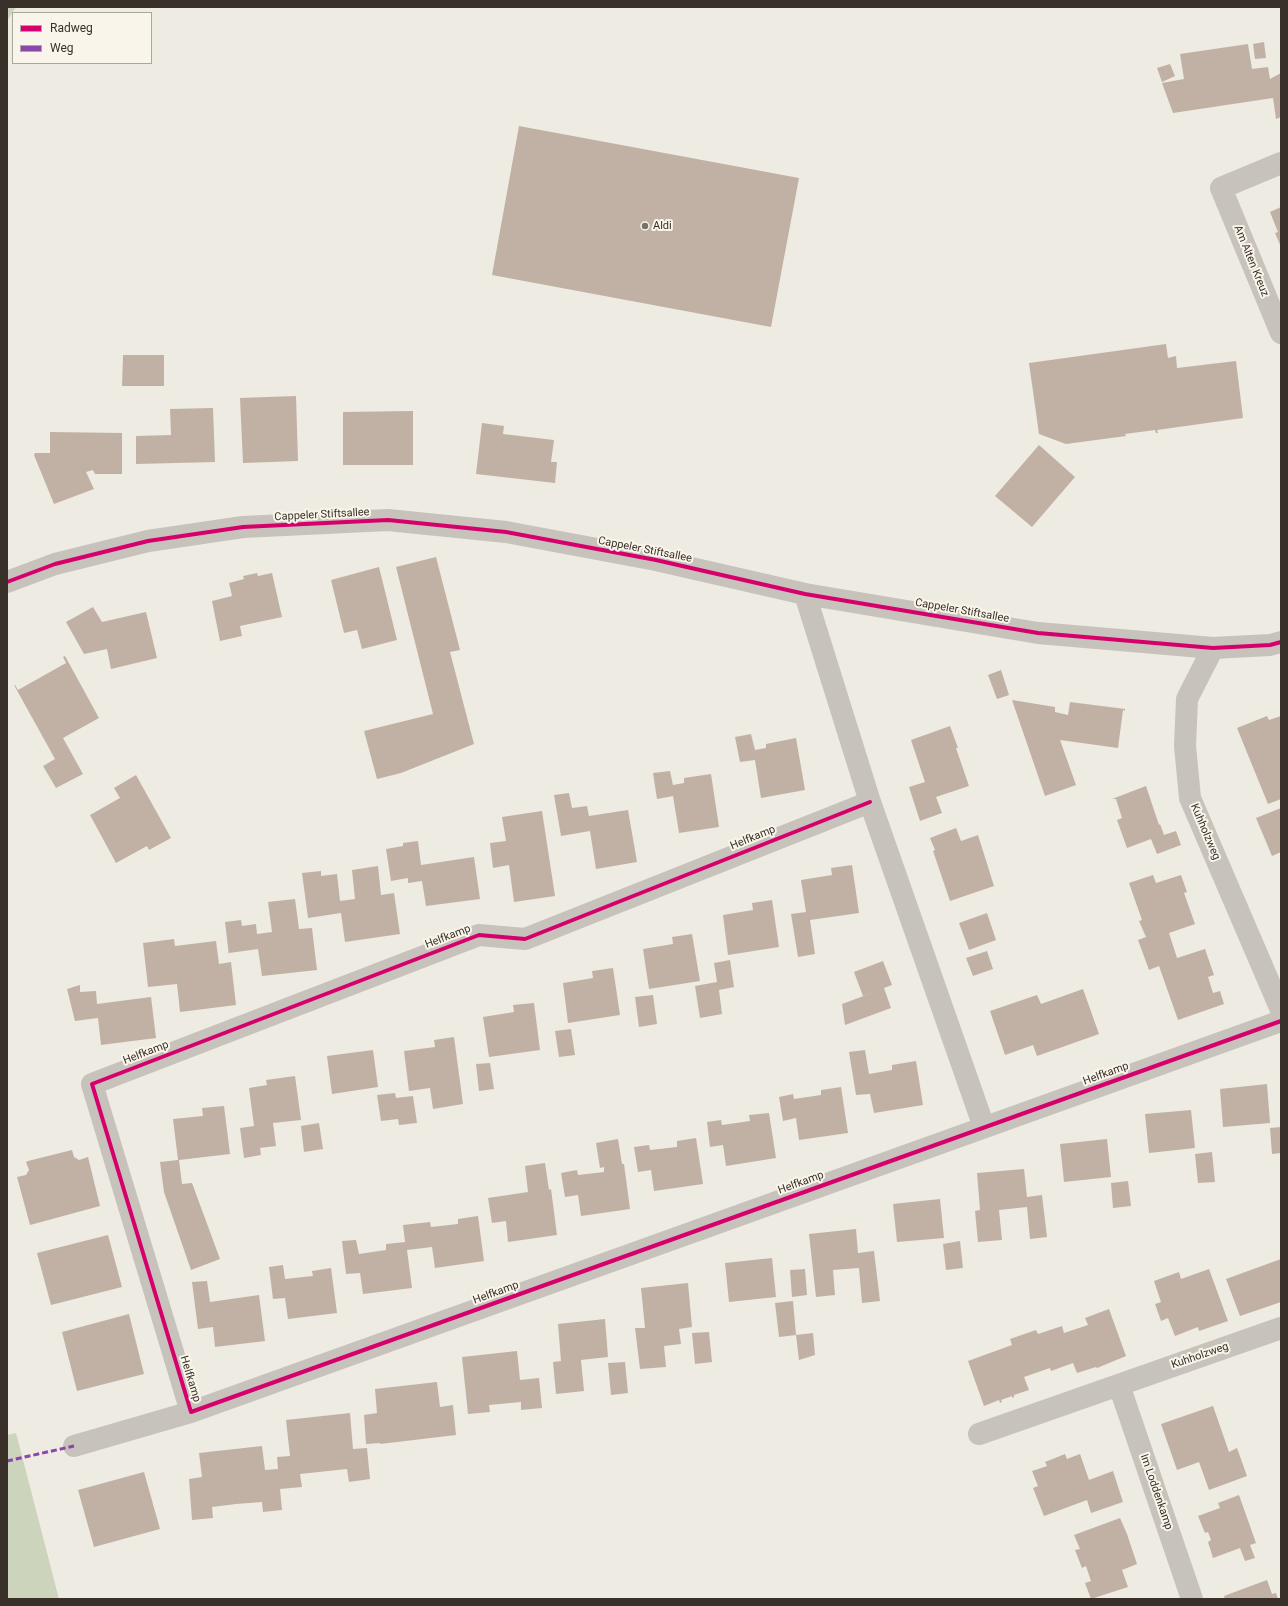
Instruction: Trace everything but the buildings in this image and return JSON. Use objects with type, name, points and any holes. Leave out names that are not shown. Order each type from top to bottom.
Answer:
[{"type":"street","name":"Am Alten Kreuz","points":[[1281,164],[1221,188],[1281,333]]},
{"type":"street","name":"Cappeler Stiftsallee","points":[[7,582],[55,564],[148,541],[243,527],[388,520],[506,532],[656,560],[805,594],[1038,633],[1213,648],[1270,645],[1281,642]]},
{"type":"street","points":[[805,594],[870,802],[984,1127]]},
{"type":"street","name":"Kuhholzweg","points":[[1213,648],[1187,699],[1185,746],[1190,798],[1281,1010]]},
{"type":"street","name":"Helfkamp","points":[[191,1412],[92,1084],[479,935],[525,939],[870,802]]},
{"type":"street","name":"Helfkamp","points":[[74,1446],[191,1412],[1281,1021]]},
{"type":"street","name":"Kuhholzweg","points":[[979,1434],[1281,1328]]},
{"type":"street","name":"Im Loddenkamp","points":[[1119,1385],[1192,1599]]},
{"type":"green space","points":[[7,7],[16,7],[12,12],[7,21]]},
{"type":"green space","points":[[16,1433],[59,1599],[7,1599],[7,1435]]},
{"type":"marked path","points":[[7,1461],[74,1446]]},
{"type":"cycle path","points":[[7,582],[55,564],[148,541],[243,527],[388,520],[506,532],[656,560],[805,594],[1038,633],[1213,648],[1270,645],[1281,642]]},
{"type":"cycle path","points":[[870,802],[525,939],[479,935],[92,1084],[191,1412],[1281,1021]]},
{"type":"place","name":"Aldi","points":[[645,226]]}]
